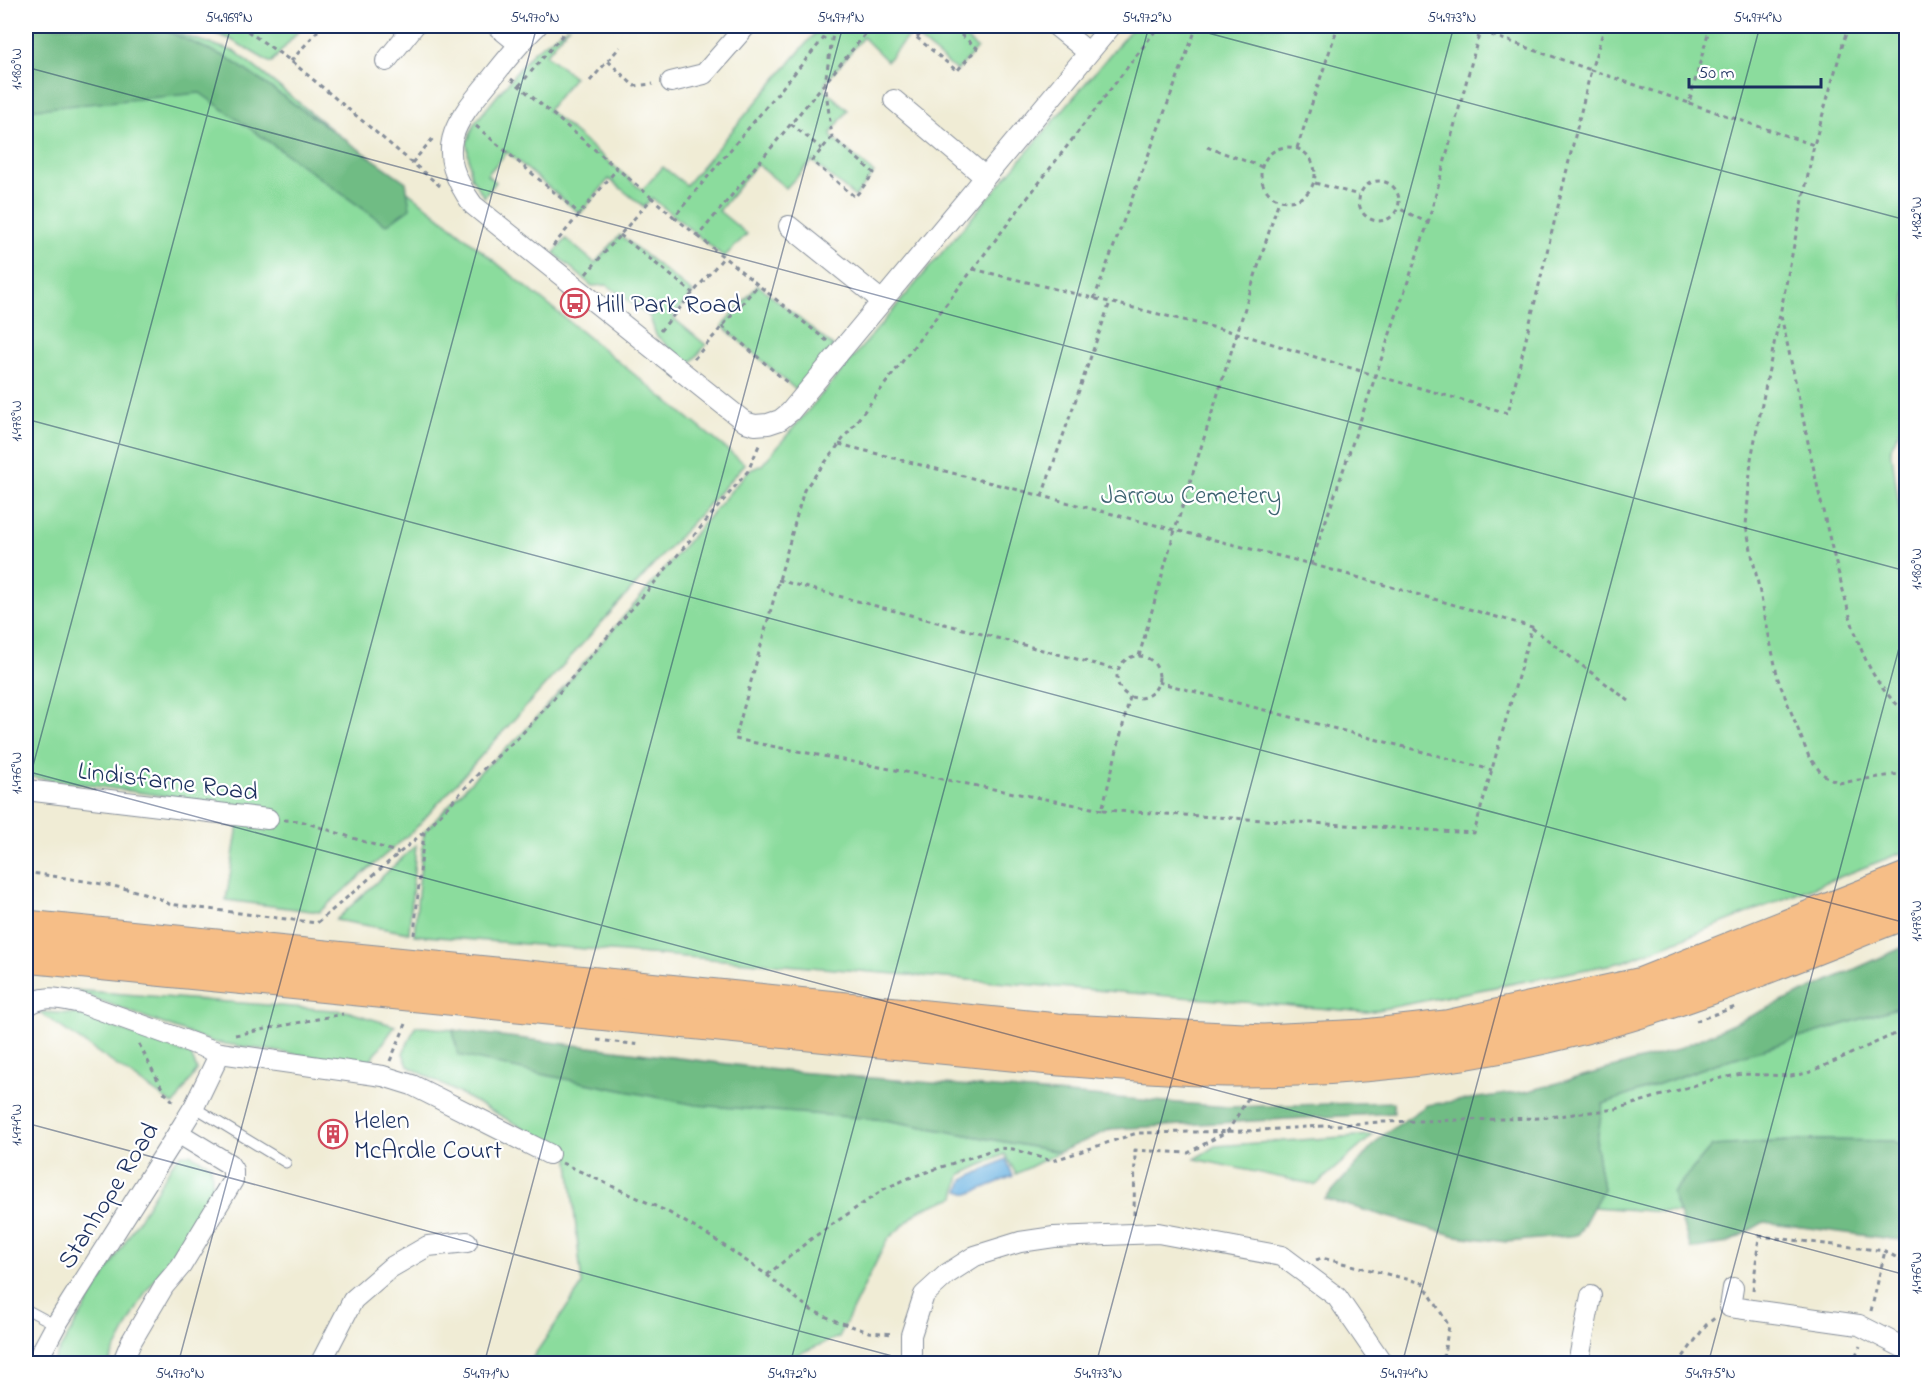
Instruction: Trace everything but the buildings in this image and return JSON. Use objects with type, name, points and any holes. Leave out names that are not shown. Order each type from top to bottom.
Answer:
[{"type":"highway","points":[[26,956],[1067,1031],[1263,1041],[1365,1036],[1446,1027],[1642,984],[1906,879]]},
{"type":"highway","points":[[26,905],[292,937],[400,954],[488,988]]},
{"type":"highway","points":[[26,927],[488,988],[629,1016],[1060,1059],[1226,1070],[1299,1069],[1392,1062],[1463,1052],[1569,1031],[1697,992],[1906,912]]},
{"type":"highway","points":[[26,978],[355,1000],[488,988]]},
{"type":"street","points":[[386,61],[414,26]]},
{"type":"street","points":[[496,26],[519,44]]},
{"type":"street","points":[[537,26],[519,44],[462,115],[452,139],[451,157],[454,175],[470,202],[682,373],[745,422],[755,425],[780,420],[803,396],[1111,26]]},
{"type":"street","points":[[671,82],[704,74],[746,26]]},
{"type":"street","points":[[1056,26],[1088,52]]},
{"type":"street","points":[[894,100],[985,177]]},
{"type":"street","points":[[789,226],[882,301]]},
{"type":"street","name":"Lindisfarne Road","points":[[26,790],[268,819]]},
{"type":"street","points":[[26,1007],[38,999],[50,997],[66,1000],[81,1003],[220,1053],[382,1076],[428,1092],[549,1154]]},
{"type":"street","name":"Stanhope Road","points":[[34,1364],[56,1325],[192,1110],[220,1053]]},
{"type":"street","points":[[122,1364],[131,1342],[164,1286],[181,1266],[233,1180],[233,1170],[229,1164],[178,1133]]},
{"type":"street","points":[[913,1364],[910,1358],[911,1335],[924,1295],[947,1274],[975,1256],[1020,1242],[1054,1237],[1158,1233],[1282,1256],[1337,1297],[1383,1364]]},
{"type":"street","points":[[320,1364],[353,1300],[390,1268],[428,1246],[467,1242]]},
{"type":"street","points":[[1578,1364],[1591,1296]]},
{"type":"street","points":[[1731,1297],[1751,1310],[1858,1325],[1906,1349]]},
{"type":"lane","points":[[192,1110],[286,1164]]},
{"type":"lane","points":[[26,1309],[56,1325]]},
{"type":"path","points":[[240,26],[291,61],[454,198],[470,202]]},
{"type":"path","points":[[291,61],[322,26]]},
{"type":"path","points":[[519,86],[570,26]]},
{"type":"path","points":[[832,137],[812,161],[855,196],[874,173],[832,137],[825,83],[834,26]]},
{"type":"path","points":[[675,217],[834,26]]},
{"type":"path","points":[[698,236],[872,26]]},
{"type":"path","points":[[903,26],[957,70],[977,48],[950,26]]},
{"type":"path","points":[[917,37],[926,26]]},
{"type":"path","points":[[1159,26],[804,490],[735,739],[1102,810],[1474,833],[1532,627]]},
{"type":"path","points":[[1094,298],[1197,26]]},
{"type":"path","points":[[1297,148],[1338,26]]},
{"type":"path","points":[[1466,26],[1814,145]]},
{"type":"path","points":[[973,269],[1237,333],[1508,413],[1590,70],[1605,26]]},
{"type":"path","points":[[1689,103],[1710,26]]},
{"type":"path","points":[[1848,26],[1814,145],[1751,459],[1746,526],[1778,679],[1809,757],[1822,774],[1839,783],[1906,773]]},
{"type":"path","points":[[1311,564],[1428,223],[1480,31]]},
{"type":"path","points":[[590,81],[620,47]]},
{"type":"path","points":[[608,61],[634,86],[671,82]]},
{"type":"path","points":[[499,69],[840,352]]},
{"type":"path","points":[[462,115],[580,214]]},
{"type":"path","points":[[791,124],[822,149]]},
{"type":"path","points":[[1206,147],[1263,167]]},
{"type":"path","points":[[1286,147],[1297,148],[1312,161],[1315,170],[1314,183],[1306,194],[1297,200],[1279,200],[1266,190],[1262,182],[1263,167],[1269,155],[1276,150],[1286,147]]},
{"type":"path","points":[[541,260],[617,169]]},
{"type":"path","points":[[1384,181],[1399,195],[1398,208],[1395,214],[1379,222],[1364,215],[1359,208],[1359,195],[1369,183],[1384,181]]},
{"type":"path","points":[[1314,183],[1359,195]]},
{"type":"path","points":[[575,287],[652,198]]},
{"type":"path","points":[[1139,657],[1175,530],[1279,200]]},
{"type":"path","points":[[1398,208],[1428,223]]},
{"type":"path","points":[[620,235],[693,293]]},
{"type":"path","points":[[648,345],[724,257]]},
{"type":"path","points":[[682,373],[758,285]]},
{"type":"path","points":[[1042,496],[1110,302]]},
{"type":"path","points":[[1780,313],[1820,505],[1852,624],[1870,667],[1881,686],[1906,712]]},
{"type":"path","points":[[722,326],[803,396]]},
{"type":"path","points":[[26,872],[117,887],[162,898],[169,904],[317,923],[424,832],[479,773],[519,737],[550,703],[748,471],[768,424]]},
{"type":"path","points":[[839,444],[1311,564],[1532,627],[1629,701]]},
{"type":"path","points":[[778,580],[1118,670]]},
{"type":"path","points":[[1139,657],[1154,664],[1158,682],[1146,696],[1130,697],[1119,686],[1118,670],[1125,661],[1139,657]]},
{"type":"path","points":[[1158,682],[1492,770]]},
{"type":"path","points":[[1102,810],[1130,697]]},
{"type":"path","points":[[268,819],[301,821],[399,853]]},
{"type":"path","points":[[414,935],[424,832]]},
{"type":"path","points":[[128,1021],[164,1092],[177,1106],[192,1110]]},
{"type":"path","points":[[382,1076],[406,1024]]},
{"type":"path","points":[[767,1275],[811,1239],[884,1189],[909,1178],[998,1148],[1013,1149],[1052,1161],[1137,1132],[1228,1131],[1382,1122],[1540,1118],[1616,1108],[1732,1076],[1768,1074],[1791,1076],[1808,1073],[1906,1029]]},
{"type":"path","points":[[1134,1233],[1135,1150],[1188,1154],[1228,1131],[1251,1093]]},
{"type":"path","points":[[549,1154],[552,1159],[668,1212],[711,1237],[767,1275],[811,1310],[869,1332],[911,1335]]},
{"type":"path","points":[[1751,1310],[1759,1236],[1885,1251],[1906,1262]]},
{"type":"path","points":[[1868,1329],[1885,1251]]},
{"type":"path","points":[[1296,1266],[1322,1258],[1422,1283],[1449,1326],[1442,1364]]},
{"type":"path","points":[[1678,1364],[1706,1325],[1731,1297]]},
{"type":"green space","points":[[26,26],[155,26],[236,52],[745,464],[415,829],[319,912],[226,900],[241,807],[26,776]]},
{"type":"green space","points":[[26,26],[155,26],[228,58],[406,182],[410,208],[386,225],[200,93],[26,110]]},
{"type":"green space","points":[[194,26],[303,26],[271,63],[230,39]]},
{"type":"green space","points":[[569,26],[546,55],[574,77],[548,110],[642,190],[663,167],[686,185],[821,26],[950,26],[977,48],[957,71],[911,33],[887,61],[863,37],[825,83],[826,91],[848,110],[831,133],[832,137],[874,173],[855,197],[812,161],[786,188],[757,164],[719,211],[747,234],[724,257],[652,198],[644,207],[609,179],[580,214],[507,152],[487,175],[496,182],[484,197],[471,177],[467,143],[474,124],[533,52]]},
{"type":"green space","name":"Jarrow Cemetery","points":[[1134,26],[1906,26],[1906,416],[1891,448],[1906,557],[1906,851],[1623,962],[1367,1012],[414,935],[424,832],[479,773],[519,737],[550,703],[748,471],[762,465]]},
{"type":"green space","points":[[620,235],[693,293],[672,317],[706,345],[688,366],[656,335],[650,317],[607,285],[592,286],[554,253],[566,239],[595,263]]},
{"type":"green space","points":[[758,285],[833,346],[796,390],[722,326]]},
{"type":"green space","points":[[416,845],[409,933],[336,920]]},
{"type":"green space","points":[[1906,946],[1906,1005],[1715,1064],[1603,1104],[1596,1146],[1603,1189],[1578,1235],[1507,1242],[1456,1236],[1325,1199],[1382,1136],[1427,1105],[1529,1091],[1673,1051]]},
{"type":"green space","points":[[72,990],[346,1011],[395,1026],[370,1062],[355,1063],[212,1042]]},
{"type":"green space","points":[[1906,1005],[1906,1149],[1894,1141],[1809,1140],[1751,1143],[1672,1193],[1679,1213],[1593,1207],[1603,1189],[1596,1146],[1603,1104],[1715,1064]]},
{"type":"green space","points":[[39,1012],[77,1014],[191,1055],[197,1070],[174,1105]]},
{"type":"green space","points":[[416,1026],[453,1030],[458,1055],[886,1120],[1060,1152],[1016,1174],[1005,1154],[960,1175],[955,1197],[920,1210],[887,1240],[839,1337],[777,1363],[529,1363],[582,1285],[568,1152],[408,1066],[403,1053]]},
{"type":"green space","points":[[453,1030],[784,1071],[1228,1107],[1393,1102],[1394,1113],[1111,1129],[1060,1152],[886,1120],[696,1105],[540,1074],[458,1055]]},
{"type":"green space","points":[[1373,1135],[1316,1185],[1195,1159],[1215,1146]]},
{"type":"green space","points":[[1809,1140],[1894,1141],[1906,1149],[1906,1245],[1899,1240],[1764,1222],[1728,1243],[1691,1249],[1672,1193],[1712,1146]]},
{"type":"green space","points":[[181,1154],[190,1154],[211,1165],[213,1195],[202,1214],[145,1293],[108,1363],[51,1364],[173,1163]]},
{"type":"water","points":[[1006,1159],[1013,1176],[969,1194],[959,1191],[963,1180]]},
{"type":"place","name":"Hill Park Road","points":[[575,303]]},
{"type":"place","name":"Helen McArdle Court","points":[[333,1134]]}]
